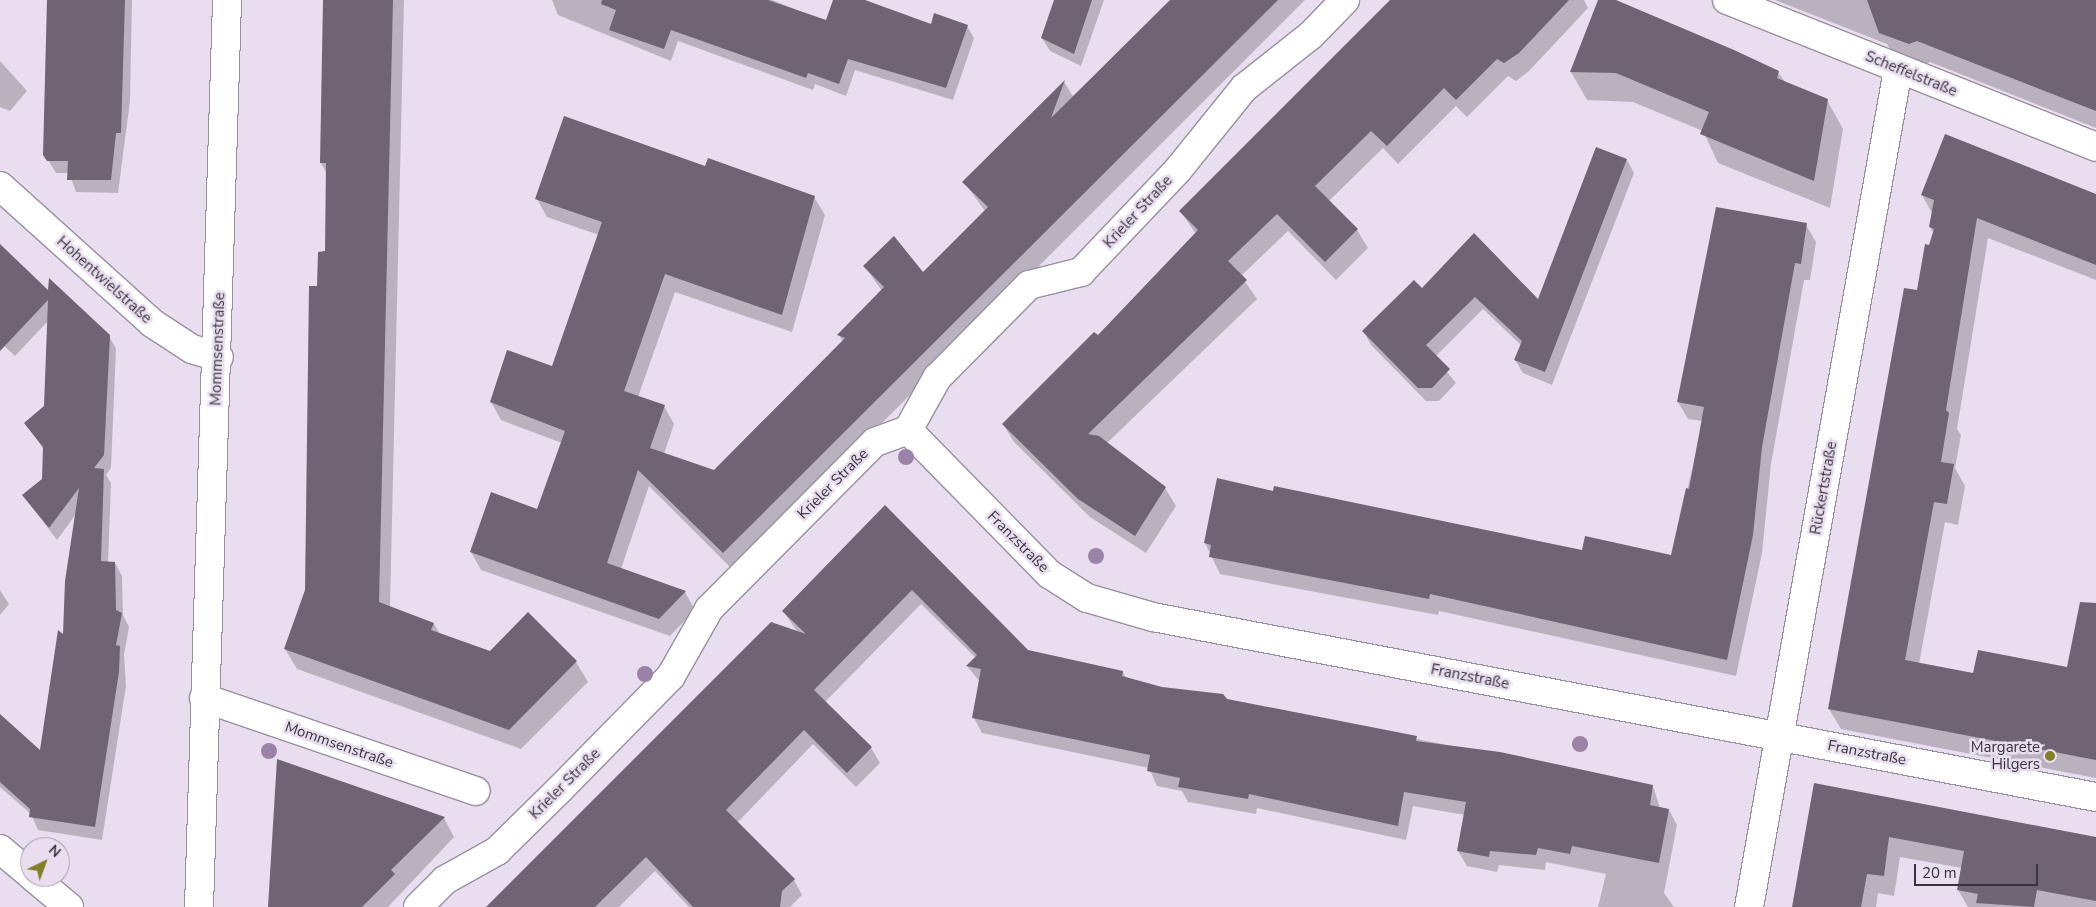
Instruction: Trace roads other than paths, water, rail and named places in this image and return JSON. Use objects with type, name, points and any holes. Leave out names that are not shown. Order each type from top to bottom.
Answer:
[{"type":"street","name":"Mommsenstraße","points":[[199,907],[204,698],[219,357],[227,0]]},
{"type":"street","name":"Krieler Straße","points":[[418,907],[445,880],[497,851],[671,676],[709,609],[875,442],[908,430],[937,378],[1029,286],[1081,272],[1177,171],[1244,88],[1311,35],[1345,0]]},
{"type":"street","name":"Scheffelstraße","points":[[1727,0],[1898,70],[2096,147]]},
{"type":"street","name":"Rückertstraße","points":[[1749,907],[1898,70]]},
{"type":"street","name":"Hohentwielstraße","points":[[0,186],[152,324],[192,349],[219,357]]},
{"type":"street","name":"Franzstraße","points":[[908,430],[1049,574],[1087,598],[1153,617],[2096,797]]},
{"type":"street","name":"Mommsenstraße","points":[[204,698],[474,791]]},
{"type":"street","points":[[0,849],[20,866]]},
{"type":"street","points":[[45,887],[69,907]]},
{"type":"place","name":"Margarete Hilgers","points":[[2050,756]]}]
